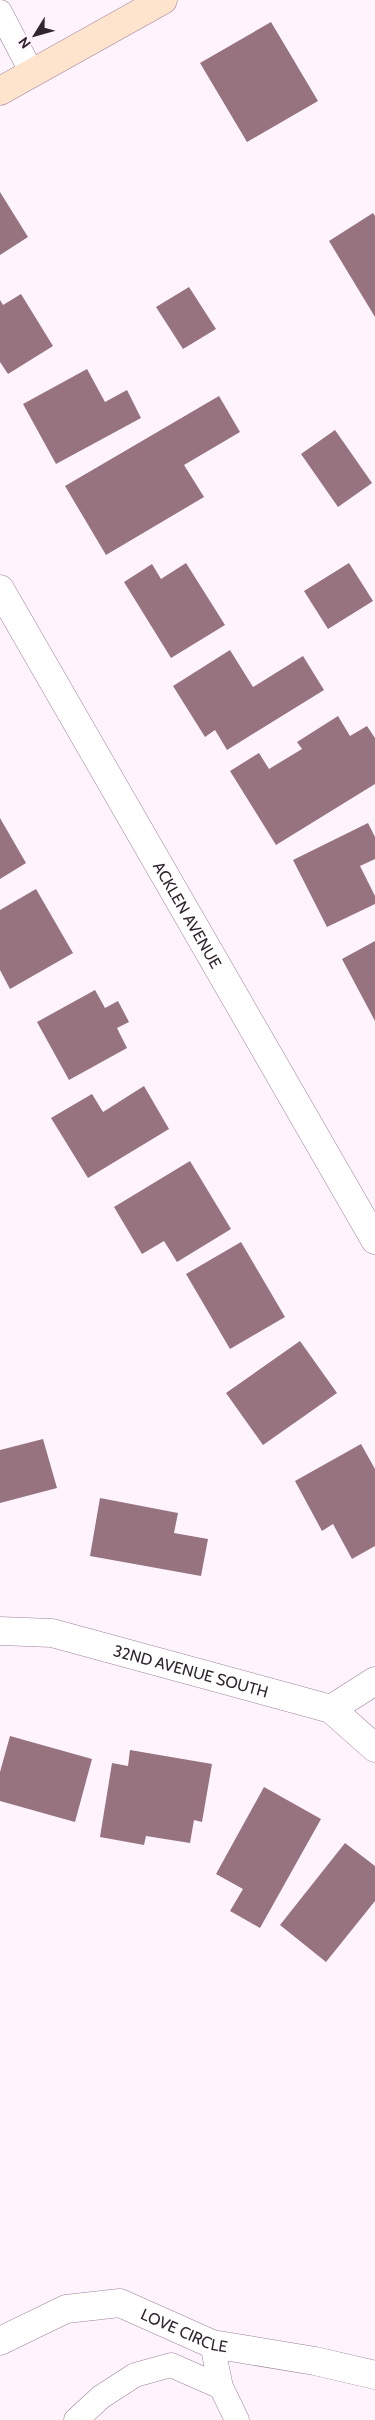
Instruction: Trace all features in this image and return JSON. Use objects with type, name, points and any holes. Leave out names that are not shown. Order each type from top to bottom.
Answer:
[{"type":"main road","points":[[0,91],[163,0]]},
{"type":"street","name":"ACKLEN AVENUE","points":[[0,589],[375,1240]]},
{"type":"street","name":"32ND AVENUE SOUTH","points":[[0,1631],[52,1634],[331,1709]]},
{"type":"street","points":[[375,1682],[331,1709],[375,1748]]},
{"type":"street","name":"LOVE CIRCLE","points":[[0,2341],[66,2309],[120,2302],[212,2344],[315,2361],[375,2375]]},
{"type":"lane","points":[[0,12],[32,73]]},
{"type":"lane","points":[[212,2344],[221,2387],[237,2420]]},
{"type":"lane","points":[[76,2420],[101,2397],[135,2375],[171,2365],[221,2387]]},
{"type":"building","points":[[271,22],[318,101],[247,142],[200,63]]},
{"type":"building","points":[[0,192],[28,237],[0,255]]},
{"type":"building","points":[[373,213],[375,216],[375,317],[329,241]]},
{"type":"building","points":[[189,287],[216,329],[183,349],[156,307]]},
{"type":"building","points":[[21,294],[53,346],[8,374],[0,362],[0,300],[3,305]]},
{"type":"building","points":[[87,369],[105,402],[127,390],[141,418],[56,464],[23,404]]},
{"type":"building","points":[[219,396],[240,432],[184,465],[204,497],[106,555],[65,486]]},
{"type":"building","points":[[335,430],[372,483],[338,507],[301,454]]},
{"type":"building","points":[[186,563],[225,625],[171,658],[124,582],[152,564],[161,579]]},
{"type":"building","points":[[349,563],[373,601],[328,629],[304,591]]},
{"type":"building","points":[[230,650],[253,687],[303,656],[324,690],[227,750],[215,730],[205,737],[173,686]]},
{"type":"building","points":[[338,716],[350,736],[367,726],[375,738],[375,784],[276,845],[230,771],[259,753],[269,769],[302,749],[297,742]]},
{"type":"building","points":[[0,818],[26,863],[0,879]]},
{"type":"building","points":[[368,823],[375,837],[375,859],[360,866],[375,896],[375,904],[327,927],[293,860]]},
{"type":"building","points":[[36,889],[73,953],[10,989],[0,970],[0,910]]},
{"type":"building","points":[[375,941],[375,1021],[342,959]]},
{"type":"building","points":[[95,990],[105,1008],[118,1001],[129,1022],[117,1028],[127,1048],[69,1080],[37,1022]]},
{"type":"building","points":[[144,1086],[169,1129],[88,1178],[51,1118],[92,1094],[103,1112]]},
{"type":"building","points":[[190,1161],[231,1229],[177,1262],[164,1241],[142,1254],[114,1207]]},
{"type":"building","points":[[241,1242],[285,1317],[230,1349],[186,1274]]},
{"type":"building","points":[[300,1341],[337,1393],[263,1445],[226,1393]]},
{"type":"building","points":[[43,1439],[57,1488],[0,1503],[0,1450]]},
{"type":"building","points":[[361,1444],[375,1469],[375,1546],[352,1559],[333,1524],[322,1531],[295,1481]]},
{"type":"building","points":[[100,1498],[178,1513],[174,1533],[208,1539],[201,1576],[90,1556]]},
{"type":"building","points":[[10,1736],[92,1759],[75,1822],[0,1801],[0,1772]]},
{"type":"building","points":[[130,1750],[212,1764],[202,1822],[194,1820],[190,1843],[146,1836],[144,1845],[100,1837],[112,1763],[128,1766]]},
{"type":"building","points":[[264,1787],[321,1819],[260,1928],[230,1911],[243,1889],[216,1874]]},
{"type":"building","points":[[345,1843],[375,1866],[375,1901],[326,1962],[280,1925]]}]
